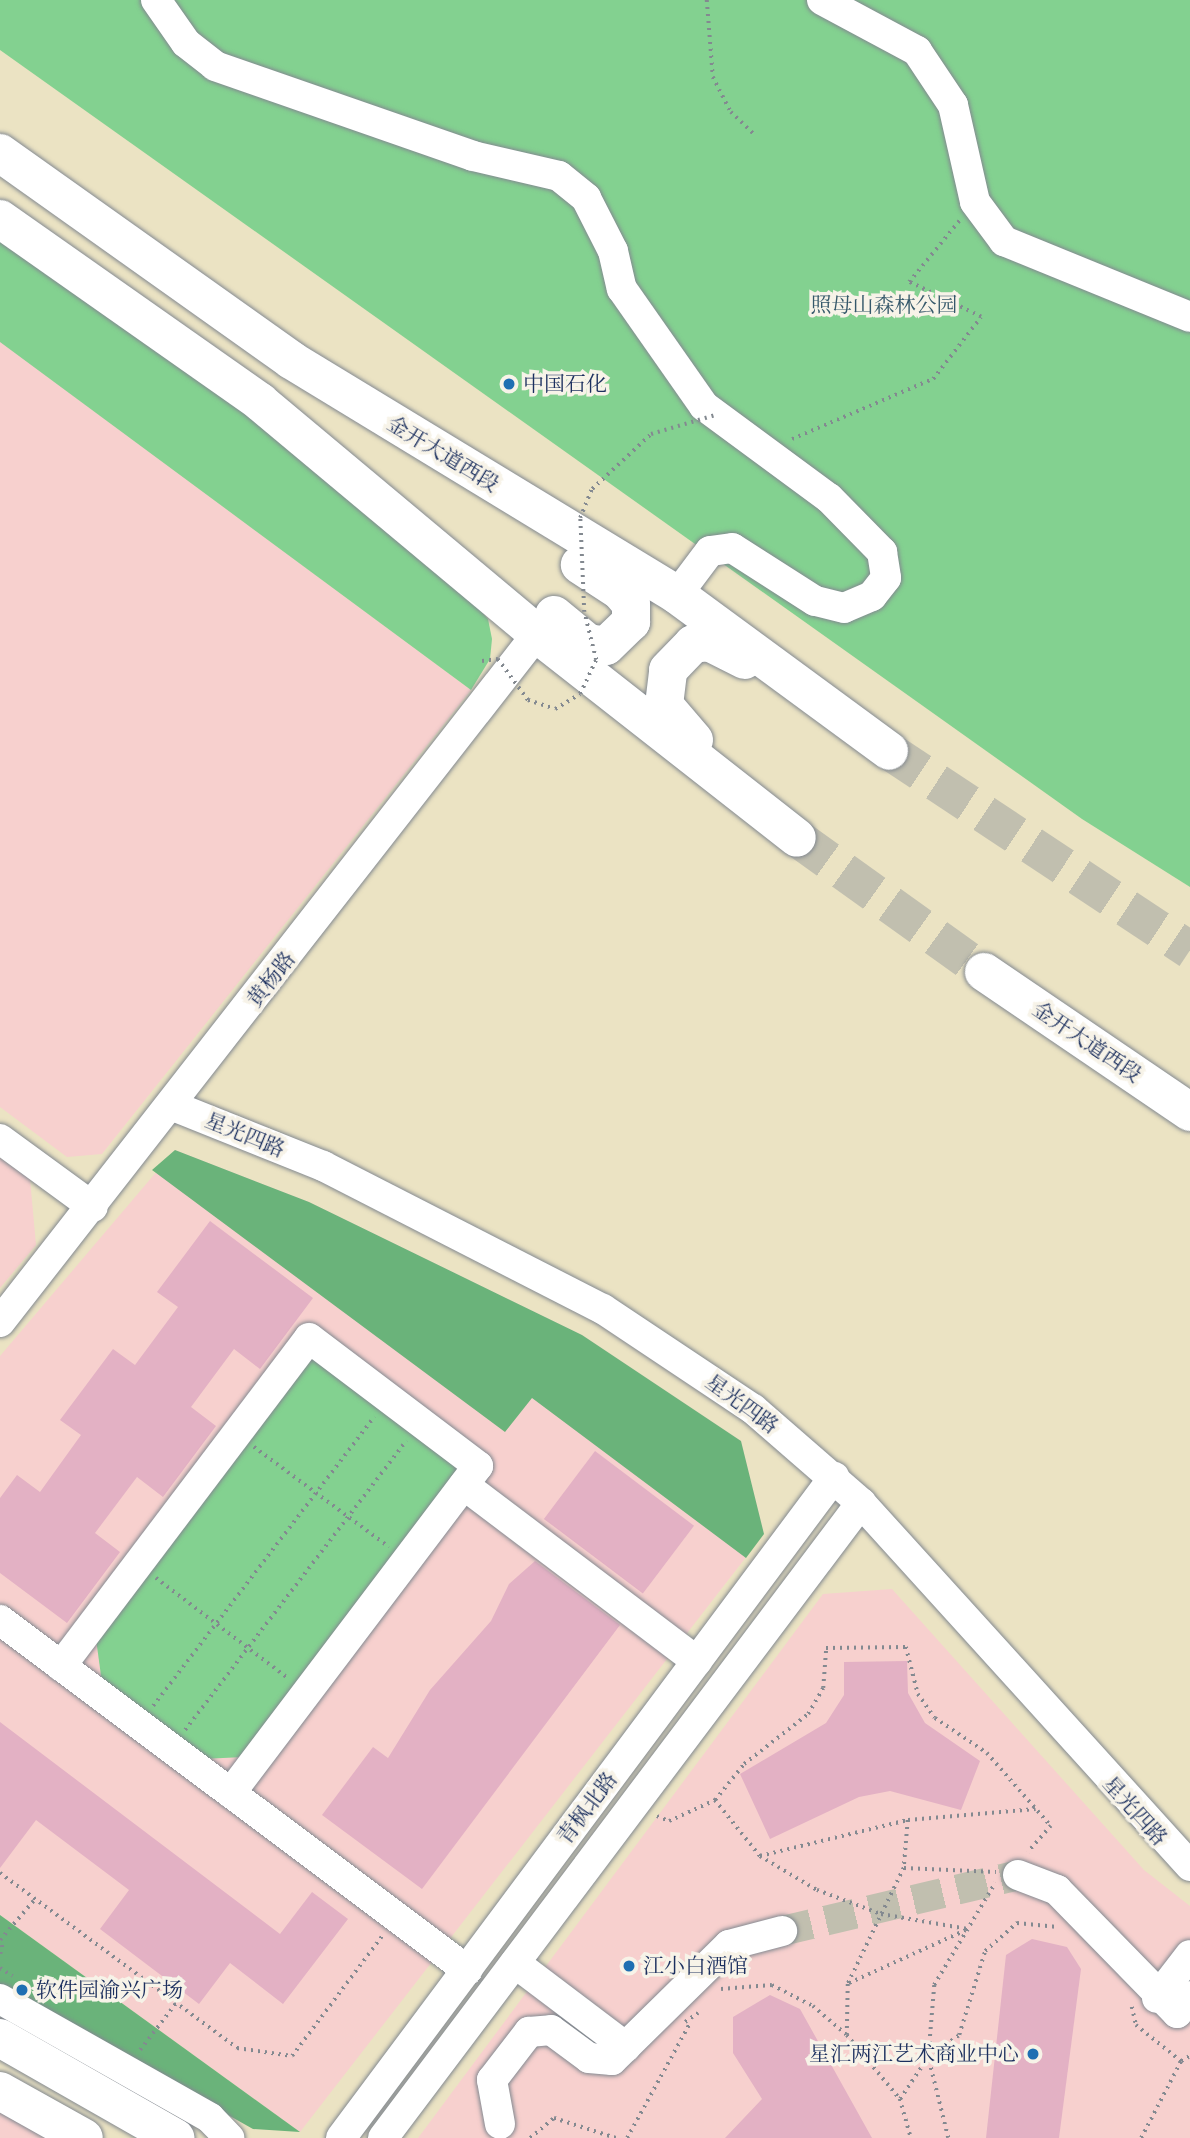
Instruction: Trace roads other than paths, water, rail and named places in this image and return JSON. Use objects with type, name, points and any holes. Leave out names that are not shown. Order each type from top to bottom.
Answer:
[{"type":"main road","name":"金开大道西段","points":[[0,153],[291,360],[449,459],[677,594],[889,751]]},
{"type":"main road","points":[[0,219],[260,402],[537,634],[797,838]]},
{"type":"main road","points":[[388,508],[488,563],[588,643],[606,646],[621,639],[631,622],[631,604],[620,591],[515,524],[449,459]]},
{"type":"main road","points":[[736,790],[664,705],[668,670],[693,645],[709,642],[803,688]]},
{"type":"main road","name":"金开大道西段","points":[[984,972],[1190,1112]]},
{"type":"main road","points":[[0,2038],[175,2138]]},
{"type":"main road","points":[[0,2091],[84,2138]]},
{"type":"street","points":[[156,0],[186,43],[215,65],[473,156],[559,176],[586,198],[613,251],[622,289],[715,415],[829,498],[882,552],[886,578],[872,596],[844,608],[815,601],[732,548],[710,551],[677,594]]},
{"type":"street","points":[[822,0],[917,51],[953,105],[975,202],[1004,241],[1190,317]]},
{"type":"street","name":"黄杨路","points":[[0,1322],[173,1106],[537,634]]},
{"type":"street","name":"星光四路","points":[[173,1106],[323,1166],[603,1309],[753,1409],[862,1503],[1190,1866]]},
{"type":"street","points":[[0,1139],[93,1207]]},
{"type":"street","points":[[61,1666],[309,1338],[478,1466],[231,1793]]},
{"type":"street","name":"青枫北路","points":[[341,2138],[834,1477]]},
{"type":"street","points":[[464,1485],[696,1661]]},
{"type":"street","name":"青枫北路","points":[[383,2138],[862,1503]]},
{"type":"street","points":[[0,1620],[467,1970]]},
{"type":"street","points":[[1020,1867],[1057,1890],[1164,2001],[1190,1955]]},
{"type":"street","points":[[500,2124],[492,2080],[529,2032],[551,2030],[589,2058],[612,2060],[652,2015],[729,1945],[782,1931]]},
{"type":"street","points":[[515,1964],[626,2047]]},
{"type":"street","points":[[0,1999],[210,2118],[229,2138]]},
{"type":"tunnel","points":[[889,751],[1190,950]]},
{"type":"tunnel","points":[[797,838],[984,972]]},
{"type":"tunnel","points":[[782,1931],[1018,1875]]},
{"type":"place","name":"中国石化","points":[[509,384]]},
{"type":"place","name":"江小白酒馆","points":[[629,1966]]},
{"type":"place","name":"软件园渝兴广场","points":[[22,1990]]},
{"type":"place","name":"星汇两江艺术商业中心","points":[[1033,2054]]},
{"type":"park label","name":"照母山森林公园","points":[[884,305]]}]
